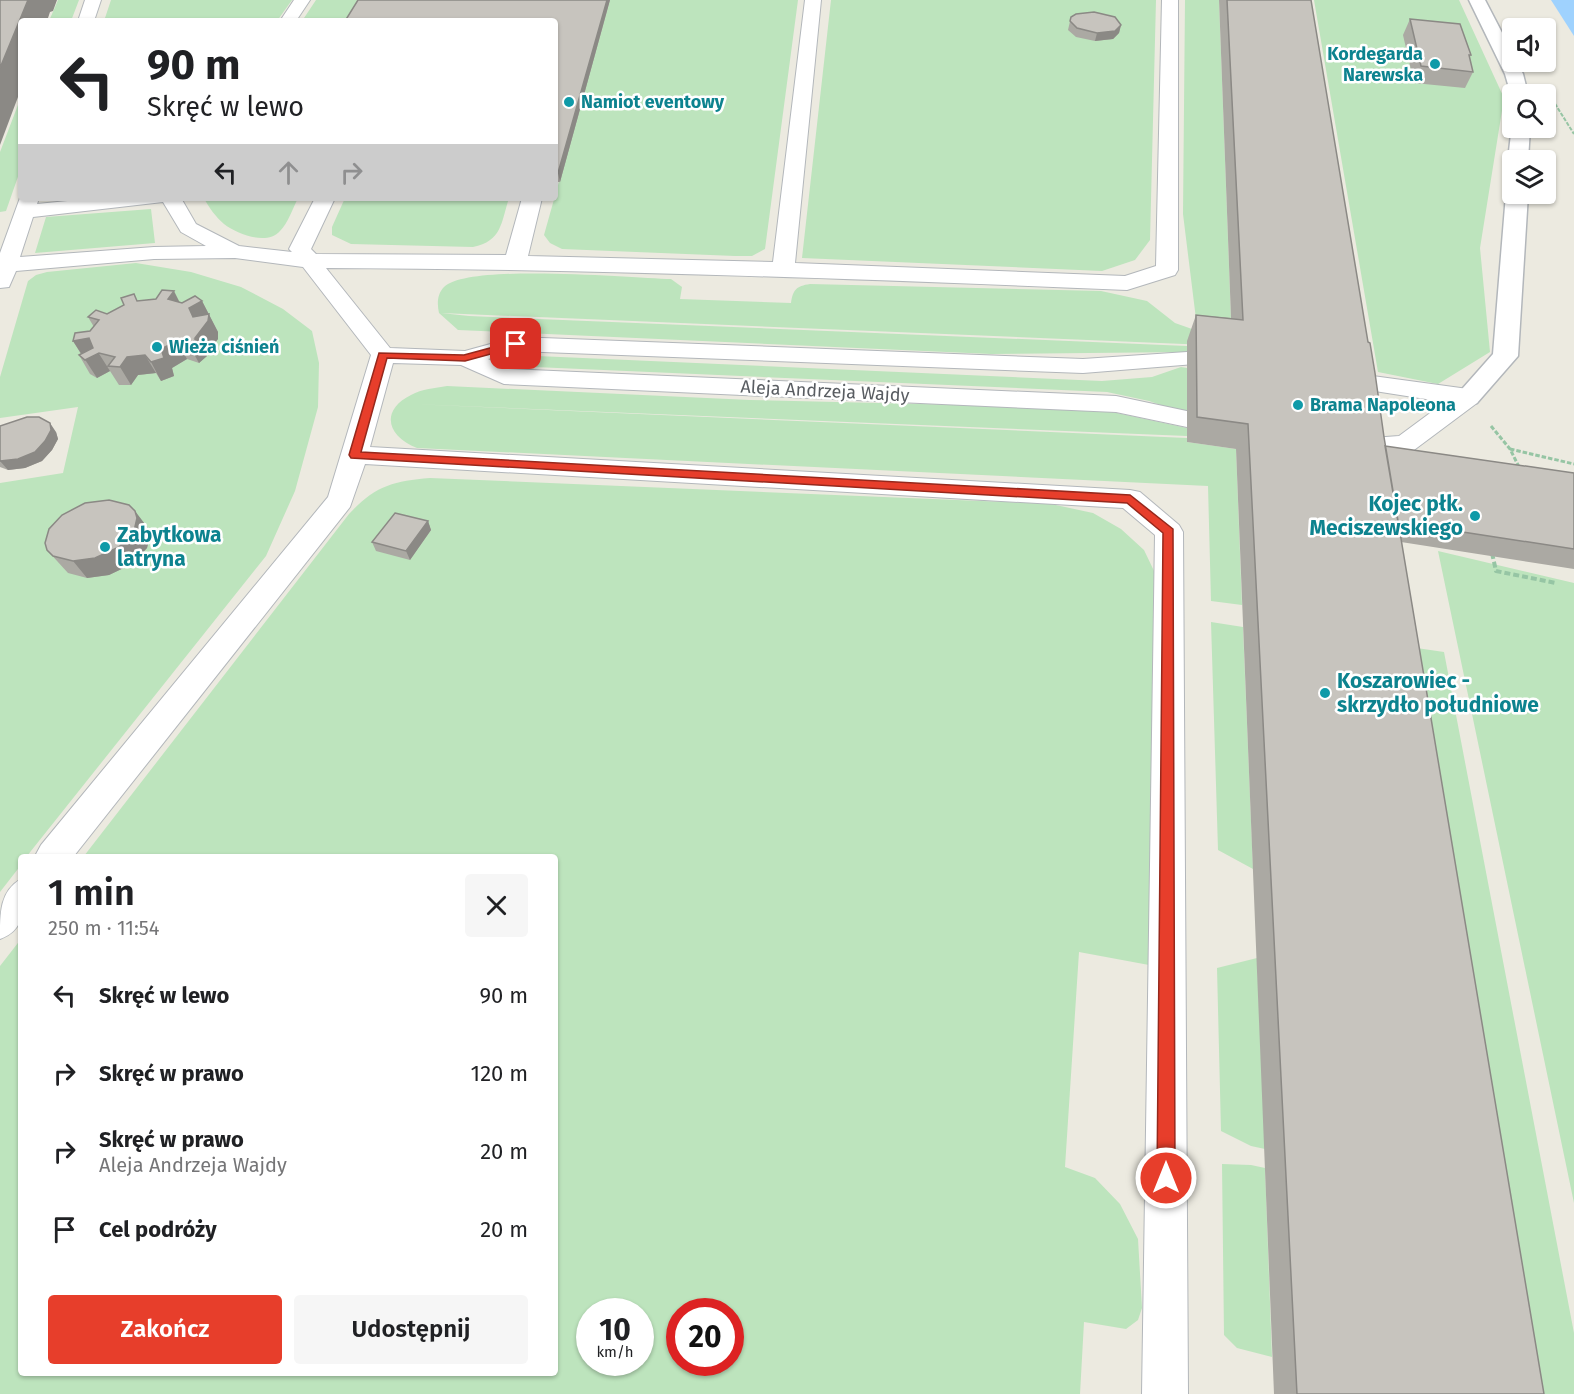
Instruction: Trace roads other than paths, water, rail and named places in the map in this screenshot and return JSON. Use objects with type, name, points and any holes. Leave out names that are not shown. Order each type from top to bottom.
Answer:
[{"type":"street","points":[[1477,0],[1514,74],[1516,84]]},
{"type":"street","points":[[1468,397],[1505,356],[1516,204]]},
{"type":"lane","points":[[87,18],[93,0]]},
{"type":"lane","points":[[290,18],[302,0]]},
{"type":"lane","points":[[783,269],[813,0]]},
{"type":"lane","points":[[7,265],[154,254],[235,252],[309,261],[514,262],[783,269],[1127,283],[1167,270],[1170,0]]},
{"type":"lane","points":[[0,286],[26,205],[100,201]]},
{"type":"lane","points":[[173,201],[188,228],[235,252]]},
{"type":"lane","points":[[55,854],[340,500],[355,455],[382,355],[300,249],[324,201]]},
{"type":"lane","points":[[514,262],[531,201]]},
{"type":"lane","name":"Aleja Andrzeja Wajdy","points":[[382,355],[465,358],[516,344],[1083,366],[1187,359]]},
{"type":"lane","name":"Aleja Andrzeja Wajdy","points":[[465,358],[504,376],[1116,404],[1187,419]]},
{"type":"lane","points":[[1358,382],[1468,397]]},
{"type":"lane","points":[[1368,445],[1405,444],[1468,397]]},
{"type":"lane","points":[[355,455],[1130,500],[1169,532],[1165,1394]]},
{"type":"lane","points":[[0,922],[18,900]]},
{"type":"water","points":[[1551,0],[1574,0],[1574,36]]},
{"type":"place","name":"Kordegarda Narewska","points":[[1435,64]]},
{"type":"place","name":"Namiot eventowy","points":[[569,102]]},
{"type":"place","name":"Wieża ciśnień","points":[[157,347]]},
{"type":"place","name":"Brama Napoleona","points":[[1298,405]]},
{"type":"place","name":"Kojec płk. Meciszewskiego","points":[[1475,516]]},
{"type":"place","name":"Zabytkowa latryna","points":[[105,547]]},
{"type":"place","name":"Koszarowiec - skrzydło południowe","points":[[1325,693]]}]
